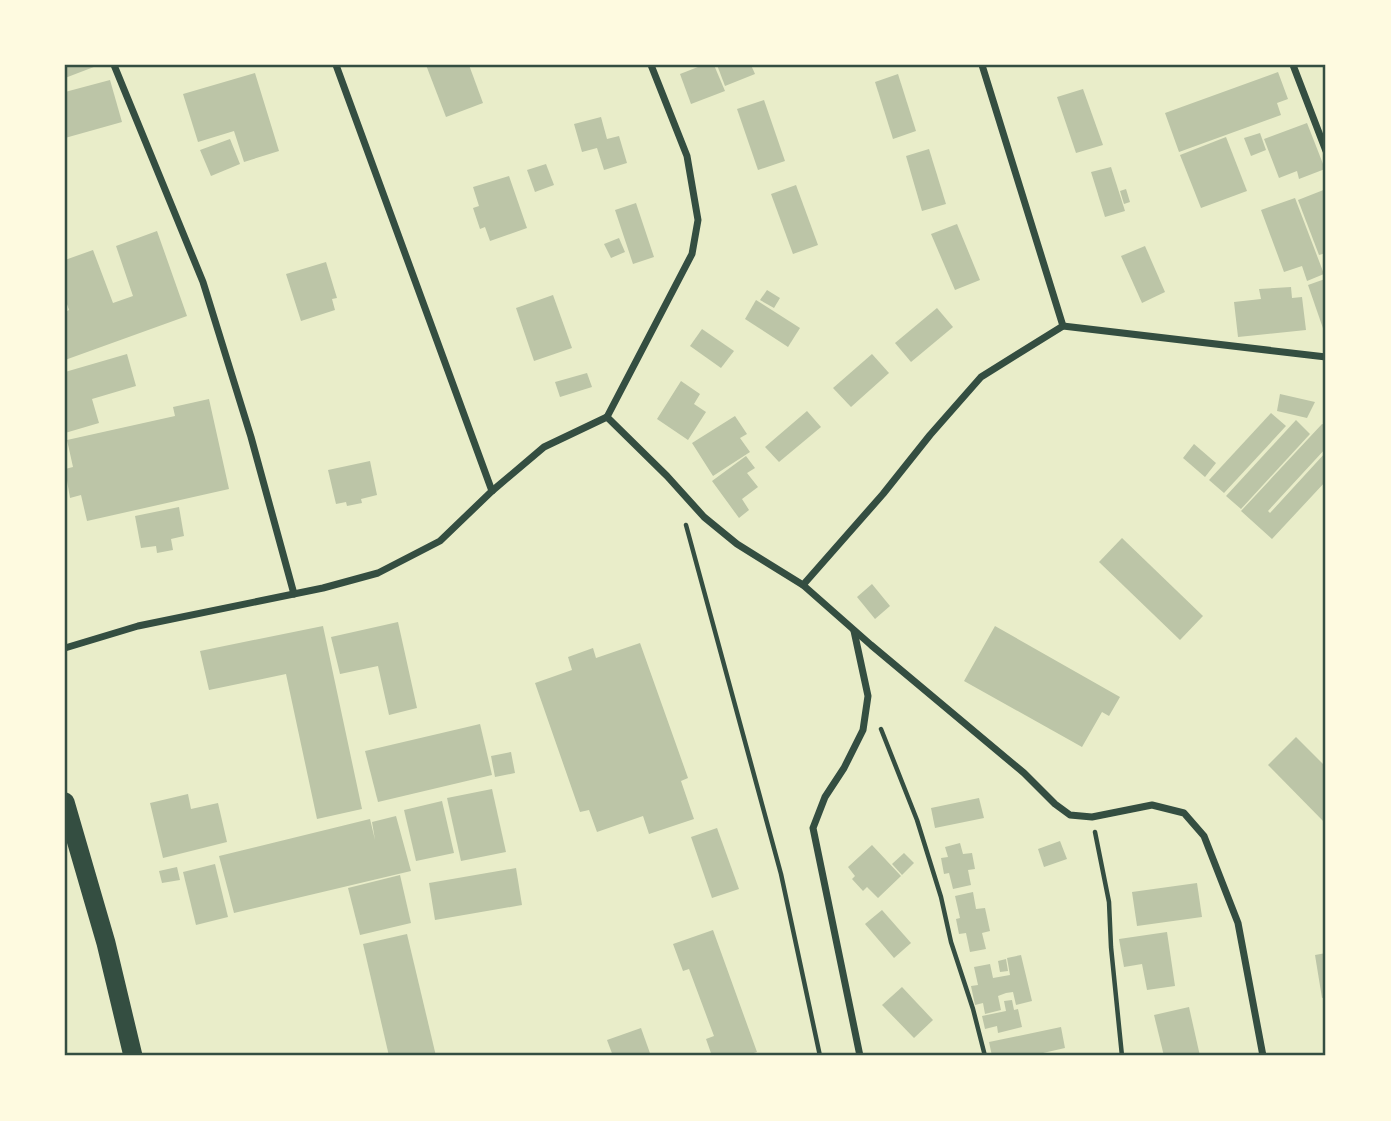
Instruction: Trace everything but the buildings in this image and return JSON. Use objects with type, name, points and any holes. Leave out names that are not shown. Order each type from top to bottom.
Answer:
[{"type":"highway","points":[[65,802],[106,943],[132,1056]]},
{"type":"street","points":[[114,65],[203,282],[251,437],[293,594]]},
{"type":"street","points":[[337,65],[492,491]]},
{"type":"street","points":[[65,648],[138,626],[293,594],[378,573],[440,541],[492,491],[544,447],[607,417],[692,254],[698,220],[687,156],[651,65]]},
{"type":"street","points":[[982,65],[1063,326]]},
{"type":"street","points":[[1293,65],[1326,151]]},
{"type":"street","points":[[803,584],[981,377],[1063,326],[1326,357]]},
{"type":"street","points":[[607,417],[704,517],[737,544],[803,584],[1070,815],[1091,817],[1152,805],[1184,813],[1204,836],[1238,923],[1263,1056]]},
{"type":"street","points":[[854,630],[869,696],[863,730],[844,768],[825,797],[813,828],[860,1056]]},
{"type":"path","points":[[685,521],[781,874],[820,1056]]},
{"type":"path","points":[[869,696],[917,820],[985,1056]]},
{"type":"path","points":[[1091,817],[1110,902],[1111,947],[1122,1056]]}]
